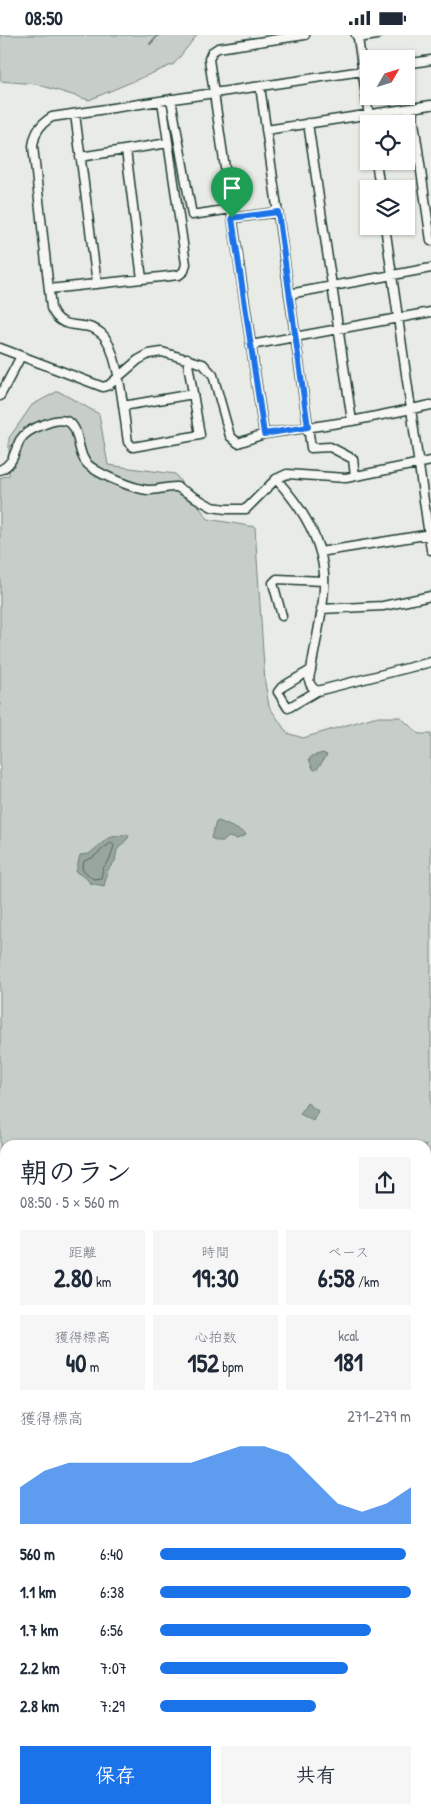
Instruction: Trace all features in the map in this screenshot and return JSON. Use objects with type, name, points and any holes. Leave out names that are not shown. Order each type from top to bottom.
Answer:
[{"type":"street","points":[[264,434],[209,59],[212,52],[218,48],[305,35]]},
{"type":"street","points":[[361,50],[357,37],[377,35]]},
{"type":"street","points":[[415,63],[431,61]]},
{"type":"street","points":[[188,358],[200,435],[133,447],[128,442],[118,377],[109,342],[102,333],[95,329],[62,322],[55,317],[51,308],[33,146],[34,136],[44,122],[52,117],[360,71]]},
{"type":"street","points":[[260,86],[311,448],[330,447],[353,459],[355,476]]},
{"type":"street","points":[[50,289],[179,275],[184,271],[186,264],[168,143],[166,100]]},
{"type":"street","points":[[166,100],[192,215],[278,212]]},
{"type":"street","points":[[368,105],[369,114]]},
{"type":"street","points":[[266,130],[431,105]]},
{"type":"street","points":[[412,108],[431,241]]},
{"type":"street","points":[[75,114],[97,284]]},
{"type":"street","points":[[308,123],[352,421]]},
{"type":"street","points":[[80,157],[168,143]]},
{"type":"street","points":[[126,150],[142,279]]},
{"type":"street","points":[[386,235],[431,550]]},
{"type":"street","points":[[289,294],[431,268]]},
{"type":"street","points":[[251,345],[431,312]]},
{"type":"street","points":[[1,350],[103,387],[109,385],[138,360],[149,354],[162,352],[188,358],[203,364],[213,375],[230,436],[238,443],[264,434],[352,421],[431,405]]},
{"type":"street","points":[[0,396],[20,356]]},
{"type":"street","points":[[122,406],[193,394]]},
{"type":"street","points":[[0,470],[13,460],[21,439],[26,433],[40,425],[55,420],[63,420],[70,424],[76,431],[85,463],[110,478],[147,490],[158,490],[171,486],[177,487],[212,507],[226,509],[246,509],[276,479],[287,474],[346,478],[431,461]]},
{"type":"street","points":[[276,479],[299,506],[320,552],[324,581],[321,609],[308,680],[310,685],[317,691]]},
{"type":"street","points":[[320,552],[430,534]]},
{"type":"street","points":[[282,616],[273,583],[277,579],[324,581]]},
{"type":"street","points":[[321,609],[383,606],[431,597]]},
{"type":"street","points":[[311,670],[282,687],[278,692],[288,709],[317,691],[431,662]]},
{"type":"shaded area","points":[[0,35],[197,35],[174,64],[89,100],[36,84],[0,81]]},
{"type":"shaded area","points":[[58,391],[99,414],[108,465],[175,474],[208,519],[255,527],[265,683],[269,706],[287,733],[303,738],[374,717],[400,717],[419,734],[431,734],[431,1140],[0,1140],[0,478],[9,475],[9,438],[32,405]]},
{"type":"water","points":[[323,753],[327,755],[317,769],[313,769],[309,759],[312,756]]},
{"type":"water","points":[[219,821],[246,835],[237,839],[228,837],[224,841],[217,841],[211,838],[216,822]]},
{"type":"water","points":[[127,834],[129,837],[117,850],[115,861],[108,870],[104,886],[90,883],[76,872],[80,855],[89,854],[108,838]]},
{"type":"water","points":[[307,1103],[318,1111],[313,1121],[300,1114]]},
{"type":"waterway","points":[[150,44],[158,35]]},
{"type":"route","points":[[278,212],[308,427],[264,434],[232,218],[278,212]]}]
